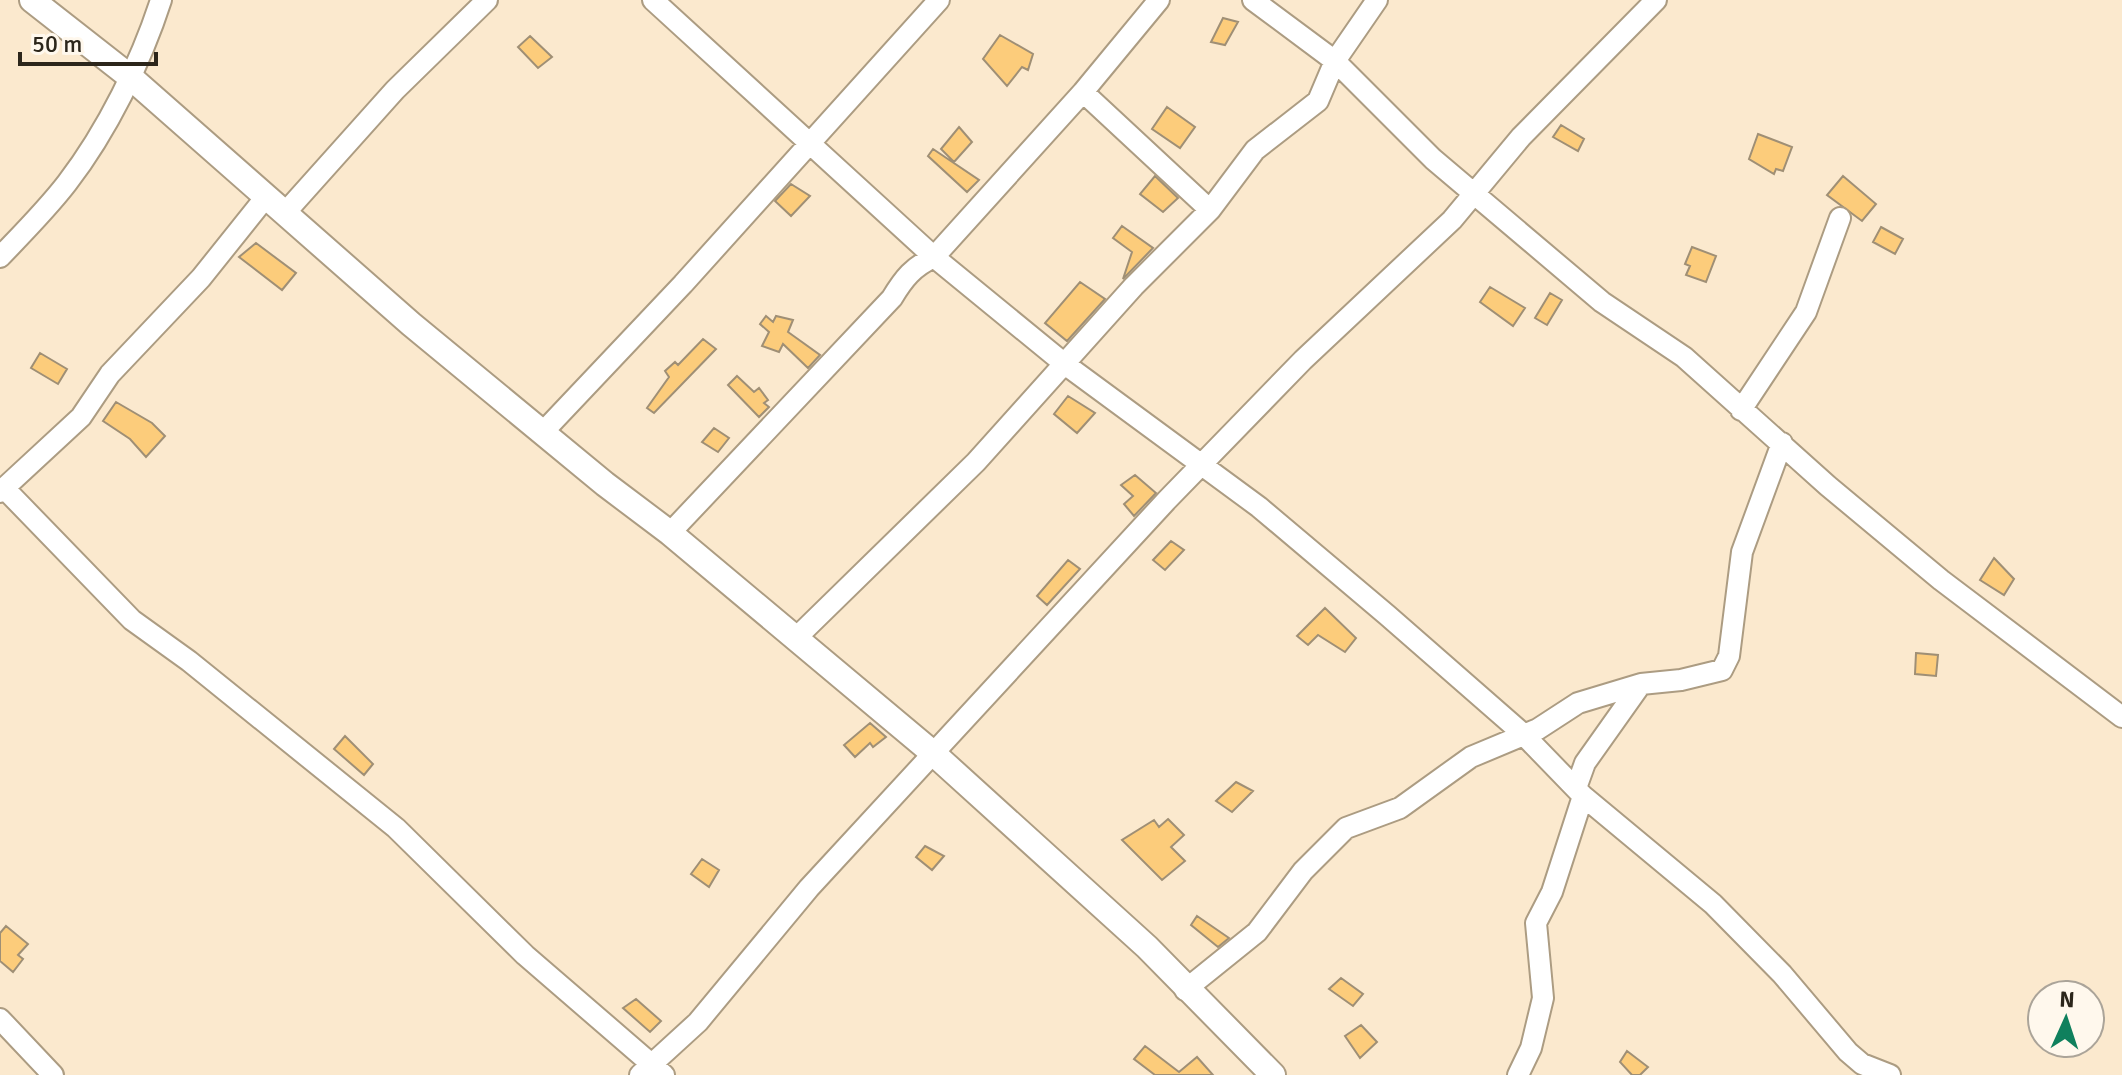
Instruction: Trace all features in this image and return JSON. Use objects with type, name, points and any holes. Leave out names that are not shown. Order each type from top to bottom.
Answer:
[{"type":"street","points":[[32,0],[129,76],[265,198],[934,754],[1147,947],[1185,990],[1273,1075]]},
{"type":"street","points":[[0,257],[67,183],[129,76],[161,0]]},
{"type":"street","points":[[284,214],[395,90],[487,0]]},
{"type":"street","points":[[653,0],[934,257],[1066,365],[1200,467],[1259,507],[1522,733],[1579,792],[1713,904],[1766,956],[1858,1070],[1890,1075]]},
{"type":"street","points":[[543,432],[939,0]]},
{"type":"street","points":[[670,533],[892,298],[904,278],[916,266],[934,257],[1083,92],[1159,0]]},
{"type":"street","points":[[1253,0],[1335,61],[1404,132],[1602,302],[1684,357],[1741,410],[1941,580],[2122,717]]},
{"type":"street","points":[[796,638],[976,462],[1134,286],[1210,210],[1255,150],[1318,101],[1335,61],[1377,0]]},
{"type":"street","points":[[265,198],[201,278],[110,374],[81,417],[3,491],[132,620],[189,661],[396,828],[525,955],[651,1072],[698,1022],[809,888],[1200,467],[1303,360],[1410,261],[1476,193],[1521,137],[1656,0]]},
{"type":"street","points":[[1083,92],[1210,210]]},
{"type":"street","points":[[1741,410],[1806,312],[1840,218]]},
{"type":"street","points":[[1185,990],[1257,932],[1303,871],[1338,834],[1400,808],[1471,757],[1522,733],[1538,729],[1578,703],[1641,684],[1715,674],[1726,665],[1742,552],[1782,443]]},
{"type":"street","points":[[1518,1075],[1531,1048],[1543,998],[1536,923],[1552,892],[1585,763],[1641,684]]},
{"type":"street","points":[[0,1019],[53,1075]]},
{"type":"building","points":[[1223,18],[1238,22],[1225,45],[1211,42]]},
{"type":"building","points":[[1000,35],[1033,54],[1028,70],[1022,67],[1007,86],[983,59]]},
{"type":"building","points":[[530,36],[552,57],[538,68],[518,47]]},
{"type":"building","points":[[1167,107],[1195,127],[1180,148],[1152,129]]},
{"type":"building","points":[[1561,125],[1584,139],[1578,151],[1553,137]]},
{"type":"building","points":[[959,127],[972,142],[954,162],[941,149]]},
{"type":"building","points":[[1758,134],[1792,147],[1783,171],[1776,169],[1774,174],[1749,159]]},
{"type":"building","points":[[933,149],[979,180],[967,192],[928,156]]},
{"type":"building","points":[[1155,176],[1178,198],[1163,212],[1140,194]]},
{"type":"building","points":[[1843,176],[1876,204],[1862,221],[1827,195]]},
{"type":"building","points":[[791,184],[810,196],[791,216],[775,201]]},
{"type":"building","points":[[1122,226],[1153,248],[1123,279],[1132,252],[1113,238]]},
{"type":"building","points":[[1881,227],[1903,239],[1895,254],[1873,242]]},
{"type":"building","points":[[256,243],[296,273],[282,290],[239,257]]},
{"type":"building","points":[[1692,247],[1716,256],[1706,282],[1686,275],[1690,266],[1685,264]]},
{"type":"building","points":[[1080,282],[1105,299],[1067,341],[1045,323]]},
{"type":"building","points":[[1490,287],[1525,308],[1513,326],[1480,302]]},
{"type":"building","points":[[1550,293],[1562,300],[1547,325],[1535,318]]},
{"type":"building","points":[[766,316],[773,322],[776,316],[793,320],[788,332],[820,355],[808,368],[783,344],[779,352],[762,346],[769,332],[760,324]]},
{"type":"building","points":[[703,339],[716,349],[654,413],[647,408],[669,377],[665,371],[675,362],[678,365]]},
{"type":"building","points":[[40,353],[67,369],[58,384],[31,368]]},
{"type":"building","points":[[737,376],[754,392],[759,388],[768,400],[764,403],[769,407],[759,417],[728,385]]},
{"type":"building","points":[[1068,396],[1095,413],[1077,433],[1054,414]]},
{"type":"building","points":[[116,402],[152,423],[165,436],[146,457],[130,439],[103,421]]},
{"type":"building","points":[[714,428],[729,438],[718,452],[702,442]]},
{"type":"building","points":[[1135,475],[1156,493],[1134,516],[1124,504],[1133,496],[1121,485]]},
{"type":"building","points":[[1171,541],[1184,550],[1165,570],[1153,560]]},
{"type":"building","points":[[1994,558],[2014,579],[2004,595],[1980,580]]},
{"type":"building","points":[[1068,560],[1080,569],[1047,605],[1037,596]]},
{"type":"building","points":[[1325,608],[1356,638],[1345,652],[1318,635],[1308,645],[1297,636]]},
{"type":"building","points":[[1916,653],[1938,655],[1936,676],[1915,674]]},
{"type":"building","points":[[870,723],[886,737],[873,747],[870,743],[855,757],[844,745]]},
{"type":"building","points":[[345,736],[373,764],[364,775],[334,749]]},
{"type":"building","points":[[1236,782],[1253,791],[1232,812],[1216,801]]},
{"type":"building","points":[[1168,819],[1184,835],[1171,847],[1185,861],[1162,880],[1122,840],[1154,820],[1159,827]]},
{"type":"building","points":[[925,846],[944,856],[932,870],[916,857]]},
{"type":"building","points":[[702,859],[719,870],[709,887],[691,874]]},
{"type":"building","points":[[1197,916],[1229,938],[1218,947],[1191,925]]},
{"type":"building","points":[[6,926],[28,944],[18,955],[23,959],[13,972],[0,961],[0,933]]},
{"type":"building","points":[[1341,978],[1363,994],[1353,1006],[1329,989]]},
{"type":"building","points":[[636,999],[661,1021],[650,1032],[623,1008]]},
{"type":"building","points":[[1361,1025],[1377,1042],[1360,1058],[1345,1036]]},
{"type":"building","points":[[1145,1046],[1179,1072],[1197,1057],[1213,1075],[1155,1075],[1134,1059]]},
{"type":"building","points":[[1627,1051],[1648,1067],[1640,1075],[1632,1075],[1620,1062]]}]
